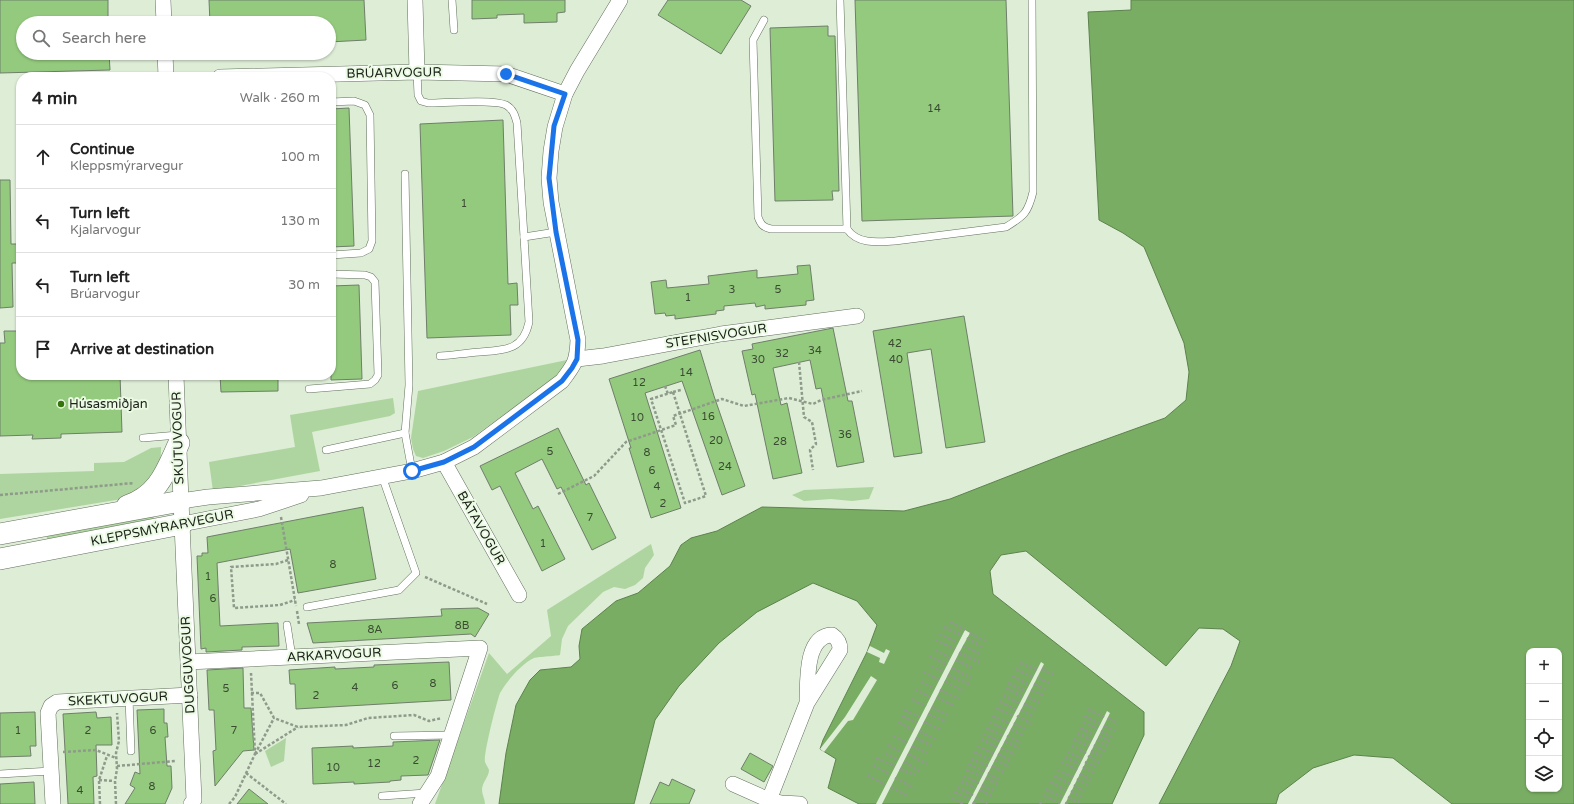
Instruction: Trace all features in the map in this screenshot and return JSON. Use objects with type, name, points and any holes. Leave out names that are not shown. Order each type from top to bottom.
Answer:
[{"type":"street","points":[[163,0],[164,16]]},
{"type":"street","points":[[415,0],[417,72]]},
{"type":"street","points":[[577,359],[578,340],[556,232],[549,178],[554,126],[565,94],[577,71],[620,0]]},
{"type":"street","points":[[165,60],[166,72]]},
{"type":"street","name":"BRÚARVOGUR","points":[[336,74],[417,72],[506,74],[565,94]]},
{"type":"street","name":"STEFNISVOGUR","points":[[577,359],[603,356],[721,334],[857,316]]},
{"type":"street","name":"KLEPPSMÝRARVEGUR","points":[[0,534],[203,497],[321,488],[412,471],[444,462],[474,447],[562,381],[577,359]]},
{"type":"street","name":"SKÚTUVOGUR","points":[[176,380],[182,524]]},
{"type":"street","points":[[104,515],[136,503],[155,489],[161,480],[179,439]]},
{"type":"street","name":"BÁTAVOGUR","points":[[444,462],[519,595]]},
{"type":"street","name":"KLEPPSMÝRARVEGUR","points":[[0,559],[259,509],[321,488]]},
{"type":"street","name":"DUGGUVOGUR","points":[[182,524],[195,803]]},
{"type":"street","name":"ARKARVOGUR","points":[[188,662],[480,648],[458,714]]},
{"type":"street","name":"SKEKTUVOGUR","points":[[53,804],[48,713],[51,706],[57,702],[190,695]]},
{"type":"street","points":[[769,800],[807,703]]},
{"type":"street","points":[[423,799],[438,776],[458,714]]},
{"type":"street","points":[[733,784],[769,800],[781,803],[800,804]]},
{"type":"lane","points":[[452,0],[454,30]]},
{"type":"lane","points":[[840,0],[847,230],[857,239],[880,242],[1006,227],[1020,218],[1030,208],[1033,192],[1032,0]]},
{"type":"lane","points":[[764,20],[753,40],[758,217],[760,223],[764,227],[771,229],[847,230]]},
{"type":"lane","points":[[417,72],[418,95],[421,101],[428,103],[495,102],[507,106],[514,112],[517,123],[529,322],[525,335],[517,344],[506,350],[440,356]]},
{"type":"lane","points":[[336,102],[354,101],[365,106],[370,115],[372,241],[369,249],[361,253],[336,255]]},
{"type":"lane","points":[[405,174],[409,385],[405,433],[412,471]]},
{"type":"lane","points":[[524,237],[556,232]]},
{"type":"lane","points":[[309,389],[370,384],[378,375],[375,282],[372,277],[365,274],[336,274]]},
{"type":"lane","points":[[326,450],[405,433]]},
{"type":"lane","points":[[143,438],[179,439]]},
{"type":"lane","points":[[307,607],[399,590],[416,573],[382,476]]},
{"type":"lane","points":[[287,626],[292,657]]},
{"type":"lane","points":[[129,698],[131,751]]},
{"type":"lane","points":[[394,736],[452,735]]},
{"type":"lane","points":[[0,774],[51,771]]},
{"type":"lane","points":[[382,796],[423,799]]},
{"type":"path","points":[[799,362],[804,417],[812,422],[816,444],[810,450],[813,470]]},
{"type":"path","points":[[665,386],[668,394]]},
{"type":"path","points":[[673,392],[706,496],[685,503],[651,399],[673,392],[681,390]]},
{"type":"path","points":[[558,494],[594,476],[626,442],[676,425],[673,416],[722,399],[744,406],[789,398],[802,400],[812,404],[821,400],[862,391]]},
{"type":"path","points":[[0,495],[139,483]]},
{"type":"path","points":[[280,514],[299,626]]},
{"type":"path","points":[[288,560],[276,564],[231,567],[234,608],[280,605],[295,600]]},
{"type":"path","points":[[416,573],[487,604]]},
{"type":"path","points":[[950,622],[965,630]]},
{"type":"path","points":[[944,627],[962,635]]},
{"type":"path","points":[[970,633],[986,641]]},
{"type":"path","points":[[939,634],[958,643]]},
{"type":"path","points":[[967,638],[982,647]]},
{"type":"path","points":[[935,640],[954,650]]},
{"type":"path","points":[[963,646],[980,654]]},
{"type":"path","points":[[936,650],[950,658]]},
{"type":"path","points":[[960,653],[980,662]]},
{"type":"path","points":[[929,656],[947,665]]},
{"type":"path","points":[[250,659],[255,754]]},
{"type":"path","points":[[956,660],[974,669]]},
{"type":"path","points":[[1020,663],[1037,670]]},
{"type":"path","points":[[931,666],[943,672]]},
{"type":"path","points":[[952,668],[971,678]]},
{"type":"path","points":[[1016,669],[1033,677]]},
{"type":"path","points":[[1042,669],[1055,675]]},
{"type":"path","points":[[923,672],[939,680]]},
{"type":"path","points":[[948,675],[969,684]]},
{"type":"path","points":[[1012,676],[1029,685]]},
{"type":"path","points":[[1038,677],[1051,684]]},
{"type":"path","points":[[921,681],[934,689]]},
{"type":"path","points":[[945,681],[964,692]]},
{"type":"path","points":[[1008,683],[1026,691]]},
{"type":"path","points":[[1034,684],[1047,690]]},
{"type":"path","points":[[1006,688],[1023,697]]},
{"type":"path","points":[[915,689],[930,697]]},
{"type":"path","points":[[940,690],[959,699]]},
{"type":"path","points":[[1031,690],[1044,696]]},
{"type":"path","points":[[252,693],[260,693],[274,718],[298,727],[346,725],[368,718],[414,715],[429,721],[458,714]]},
{"type":"path","points":[[1003,695],[1020,703]]},
{"type":"path","points":[[937,697],[954,706]]},
{"type":"path","points":[[1028,697],[1041,703]]},
{"type":"path","points":[[912,699],[926,706]]},
{"type":"path","points":[[1000,701],[1016,710]]},
{"type":"path","points":[[1024,704],[1037,710]]},
{"type":"path","points":[[932,707],[948,715]]},
{"type":"path","points":[[996,708],[1013,716]]},
{"type":"path","points":[[1088,709],[1104,717]]},
{"type":"path","points":[[904,710],[920,717]]},
{"type":"path","points":[[1021,710],[1034,717]]},
{"type":"path","points":[[116,804],[114,781],[116,753],[119,741],[117,712]]},
{"type":"path","points":[[928,714],[945,721]]},
{"type":"path","points":[[902,716],[917,723]]},
{"type":"path","points":[[992,716],[1010,723]]},
{"type":"path","points":[[1017,716],[1032,724]]},
{"type":"path","points":[[1084,716],[1100,724]]},
{"type":"path","points":[[229,804],[234,798],[274,718]]},
{"type":"path","points":[[1108,718],[1118,724]]},
{"type":"path","points":[[898,722],[913,730]]},
{"type":"path","points":[[924,722],[941,730]]},
{"type":"path","points":[[989,722],[1006,729]]},
{"type":"path","points":[[1082,722],[1097,729]]},
{"type":"path","points":[[1014,723],[1028,730]]},
{"type":"path","points":[[1104,726],[1116,731]]},
{"type":"path","points":[[255,754],[298,727]]},
{"type":"path","points":[[986,728],[1003,736]]},
{"type":"path","points":[[1080,728],[1094,735]]},
{"type":"path","points":[[1011,729],[1024,736]]},
{"type":"path","points":[[920,730],[935,739]]},
{"type":"path","points":[[1101,731],[1112,737]]},
{"type":"path","points":[[1078,733],[1092,740]]},
{"type":"path","points":[[983,734],[1000,741]]},
{"type":"path","points":[[893,736],[907,743]]},
{"type":"path","points":[[1007,736],[1021,743]]},
{"type":"path","points":[[1099,736],[1110,741]]},
{"type":"path","points":[[916,738],[932,746]]},
{"type":"path","points":[[981,739],[997,747]]},
{"type":"path","points":[[1074,739],[1089,746]]},
{"type":"path","points":[[1097,740],[1108,746]]},
{"type":"path","points":[[1005,741],[1019,748]]},
{"type":"path","points":[[888,745],[902,752]]},
{"type":"path","points":[[1071,745],[1086,753]]},
{"type":"path","points":[[1094,745],[1105,751]]},
{"type":"path","points":[[912,746],[927,753]]},
{"type":"path","points":[[977,746],[994,754]]},
{"type":"path","points":[[1001,748],[1015,755]]},
{"type":"path","points":[[58,752],[96,750],[107,756],[116,758]]},
{"type":"path","points":[[1067,751],[1082,759]]},
{"type":"path","points":[[1091,751],[1102,756]]},
{"type":"path","points":[[974,752],[991,760]]},
{"type":"path","points":[[885,753],[898,760]]},
{"type":"path","points":[[908,754],[927,764]]},
{"type":"path","points":[[998,754],[1011,761]]},
{"type":"path","points":[[100,804],[99,780],[107,756]]},
{"type":"path","points":[[1088,756],[1100,763]]},
{"type":"path","points":[[1065,757],[1080,764]]},
{"type":"path","points":[[876,758],[895,766]]},
{"type":"path","points":[[971,759],[988,766]]},
{"type":"path","points":[[995,760],[1009,767]]},
{"type":"path","points":[[116,766],[175,761]]},
{"type":"path","points":[[904,762],[920,771]]},
{"type":"path","points":[[1061,762],[1077,770]]},
{"type":"path","points":[[1085,762],[1096,768]]},
{"type":"path","points":[[968,764],[985,771]]},
{"type":"path","points":[[873,765],[890,775]]},
{"type":"path","points":[[992,766],[1005,773]]},
{"type":"path","points":[[1083,767],[1094,773]]},
{"type":"path","points":[[900,769],[915,775]]},
{"type":"path","points":[[966,770],[982,776]]},
{"type":"path","points":[[1057,770],[1073,777]]},
{"type":"path","points":[[246,773],[286,804]]},
{"type":"path","points":[[988,773],[1001,780]]},
{"type":"path","points":[[1080,774],[1091,780]]},
{"type":"path","points":[[867,775],[886,785]]},
{"type":"path","points":[[963,776],[979,783]]},
{"type":"path","points":[[1054,776],[1070,784]]},
{"type":"path","points":[[895,778],[914,788]]},
{"type":"path","points":[[986,778],[999,785]]},
{"type":"path","points":[[1077,779],[1088,785]]},
{"type":"path","points":[[99,780],[114,781]]},
{"type":"path","points":[[961,781],[976,788]]},
{"type":"path","points":[[1050,782],[1066,791]]},
{"type":"path","points":[[982,785],[995,791]]},
{"type":"path","points":[[1074,786],[1084,791]]},
{"type":"path","points":[[891,787],[907,796]]},
{"type":"path","points":[[957,787],[972,795]]},
{"type":"path","points":[[1046,789],[1063,797]]},
{"type":"path","points":[[980,790],[992,796]]},
{"type":"path","points":[[1071,791],[1082,797]]},
{"type":"path","points":[[954,792],[970,799]]},
{"type":"path","points":[[1044,795],[1060,803]]},
{"type":"path","points":[[976,797],[988,803]]},
{"type":"path","points":[[1068,797],[1079,802]]},
{"type":"path","points":[[951,798],[964,804]]},
{"type":"path","points":[[1039,802],[1044,804]]},
{"type":"shaded area","points":[[1131,0],[1574,0],[1574,804],[1452,804],[1393,758],[1354,755],[1313,768],[1279,794],[1276,804],[1159,804],[1231,666],[1240,641],[1223,629],[1199,628],[1166,666],[1026,551],[1001,555],[990,571],[993,594],[1144,712],[1144,735],[1112,804],[859,804],[828,788],[836,759],[820,749],[823,740],[867,652],[877,625],[857,601],[813,583],[757,612],[719,643],[679,686],[655,720],[634,804],[499,804],[506,753],[516,705],[530,680],[540,670],[571,667],[580,659],[579,646],[582,629],[616,601],[638,593],[670,566],[681,545],[691,538],[717,531],[762,507],[904,511],[950,499],[1068,453],[1165,418],[1186,400],[1189,372],[1184,343],[1144,247],[1123,233],[1099,220],[1088,12],[1131,10]]},
{"type":"shaded area","points":[[567,360],[560,374],[473,437],[444,451],[423,458],[416,456],[411,438],[418,391]]},
{"type":"shaded area","points":[[393,398],[395,413],[390,416],[312,432],[320,471],[213,491],[209,462],[295,447],[290,415]]},
{"type":"shaded area","points":[[161,447],[160,462],[151,478],[122,499],[0,519],[0,474],[94,471],[94,463],[124,462],[151,448]]},
{"type":"shaded area","points":[[874,487],[869,499],[852,501],[831,499],[804,501],[792,495],[804,490]]},
{"type":"shaded area","points":[[153,510],[154,520],[47,539],[47,536]]},
{"type":"shaded area","points":[[651,544],[654,555],[645,568],[643,578],[635,585],[625,589],[614,587],[603,592],[568,626],[562,639],[560,655],[534,658],[524,664],[510,678],[503,688],[496,706],[486,749],[485,762],[489,770],[482,787],[485,804],[435,804],[489,653],[507,674],[551,636],[547,610]]},
{"type":"shaded area","points":[[286,738],[284,761],[271,767],[265,751]]},
{"type":"pier","points":[[965,630],[970,633],[882,804],[876,804]]},
{"type":"pier","points":[[870,646],[884,653],[886,649],[890,651],[884,664],[879,662],[880,658],[867,652]]},
{"type":"pier","points":[[1041,662],[1044,664],[1024,704],[972,804],[968,804]]},
{"type":"pier","points":[[871,676],[877,680],[853,720],[848,721],[824,752],[820,749],[845,717]]},
{"type":"pier","points":[[1107,711],[1110,713],[1065,804],[1060,804]]},
{"type":"building","points":[[0,0],[108,0],[108,16],[16,16],[16,60],[109,60],[110,70],[0,73]]},
{"type":"building","points":[[209,0],[364,0],[366,40],[336,42],[336,16],[210,16]]},
{"type":"building","points":[[472,0],[565,0],[565,12],[557,13],[557,22],[524,23],[524,14],[497,15],[497,18],[472,19]]},
{"type":"building","points":[[668,0],[741,0],[751,6],[721,54],[658,15]]},
{"type":"building","points":[[855,0],[1006,0],[1013,216],[862,221]]},
{"type":"building","points":[[828,26],[828,36],[835,36],[839,191],[832,191],[833,200],[775,201],[770,28]]},
{"type":"building","points":[[349,108],[354,246],[336,247],[336,109]]},
{"type":"building","points":[[503,120],[508,284],[517,283],[518,305],[510,305],[511,335],[427,338],[420,124]]},
{"type":"building","points":[[0,180],[10,180],[11,244],[16,244],[16,263],[12,263],[13,307],[0,308]]},
{"type":"building","points":[[810,265],[814,300],[806,301],[806,305],[765,309],[765,305],[756,307],[755,303],[724,306],[724,310],[716,311],[716,314],[675,319],[675,315],[666,316],[665,313],[655,314],[651,282],[666,280],[667,288],[709,284],[708,276],[757,270],[757,278],[798,274],[797,266]]},
{"type":"building","points":[[359,285],[362,379],[336,380],[336,286]]},
{"type":"building","points":[[964,316],[985,442],[946,448],[931,349],[907,353],[922,453],[894,457],[873,331]]},
{"type":"building","points":[[833,328],[848,401],[852,401],[864,462],[837,467],[821,388],[816,389],[810,360],[773,368],[781,405],[787,403],[802,473],[773,479],[755,394],[752,395],[742,351],[753,349],[752,344]]},
{"type":"building","name":"Húsasmiðjan","points":[[4,331],[16,331],[16,380],[120,380],[122,432],[61,434],[61,438],[32,439],[33,435],[0,436],[0,343],[5,343]]},
{"type":"building","points":[[700,350],[745,486],[722,495],[682,381],[645,393],[681,508],[651,518],[609,379]]},
{"type":"building","points":[[220,380],[278,380],[278,391],[221,392]]},
{"type":"building","points":[[558,428],[586,485],[589,483],[616,538],[592,550],[561,487],[557,489],[542,459],[515,473],[533,509],[538,506],[565,559],[542,571],[500,486],[492,490],[480,466]]},
{"type":"building","points":[[363,507],[376,579],[298,593],[290,549],[217,563],[220,626],[278,623],[279,646],[242,647],[242,650],[206,652],[206,648],[201,649],[197,556],[202,556],[202,553],[208,553],[207,537]]},
{"type":"building","points":[[478,608],[489,614],[475,637],[471,634],[313,643],[307,623],[442,616],[441,609]]},
{"type":"building","points":[[449,662],[451,700],[296,709],[295,684],[290,684],[289,670],[335,667],[335,669],[374,667],[374,665]]},
{"type":"building","points":[[243,668],[244,708],[251,708],[254,750],[243,751],[215,786],[213,751],[216,750],[214,710],[209,710],[207,670]]},
{"type":"building","points":[[164,709],[164,723],[167,723],[168,737],[165,737],[167,766],[171,766],[172,788],[165,804],[125,804],[135,788],[130,785],[135,772],[140,774],[137,710]]},
{"type":"building","points":[[35,712],[36,746],[30,746],[31,756],[0,757],[0,713]]},
{"type":"building","points":[[96,712],[97,718],[111,717],[112,745],[96,745],[97,776],[93,777],[94,804],[68,804],[63,714]]},
{"type":"building","points":[[440,740],[428,775],[401,776],[401,780],[390,782],[313,784],[312,748],[393,746],[393,742]]},
{"type":"building","points":[[750,753],[773,766],[764,782],[741,769]]},
{"type":"building","points":[[672,779],[695,790],[689,804],[650,804],[660,782],[669,786]]},
{"type":"building","points":[[34,782],[35,804],[0,804],[0,784]]},
{"type":"building","points":[[249,789],[268,804],[237,804]]},
{"type":"place","name":"Húsasmiðjan","points":[[61,404]]},
{"type":"route","points":[[412,471],[444,462],[474,447],[562,381],[577,359],[578,340],[556,232],[549,178],[554,126],[565,94],[522,78],[506,74]]}]
